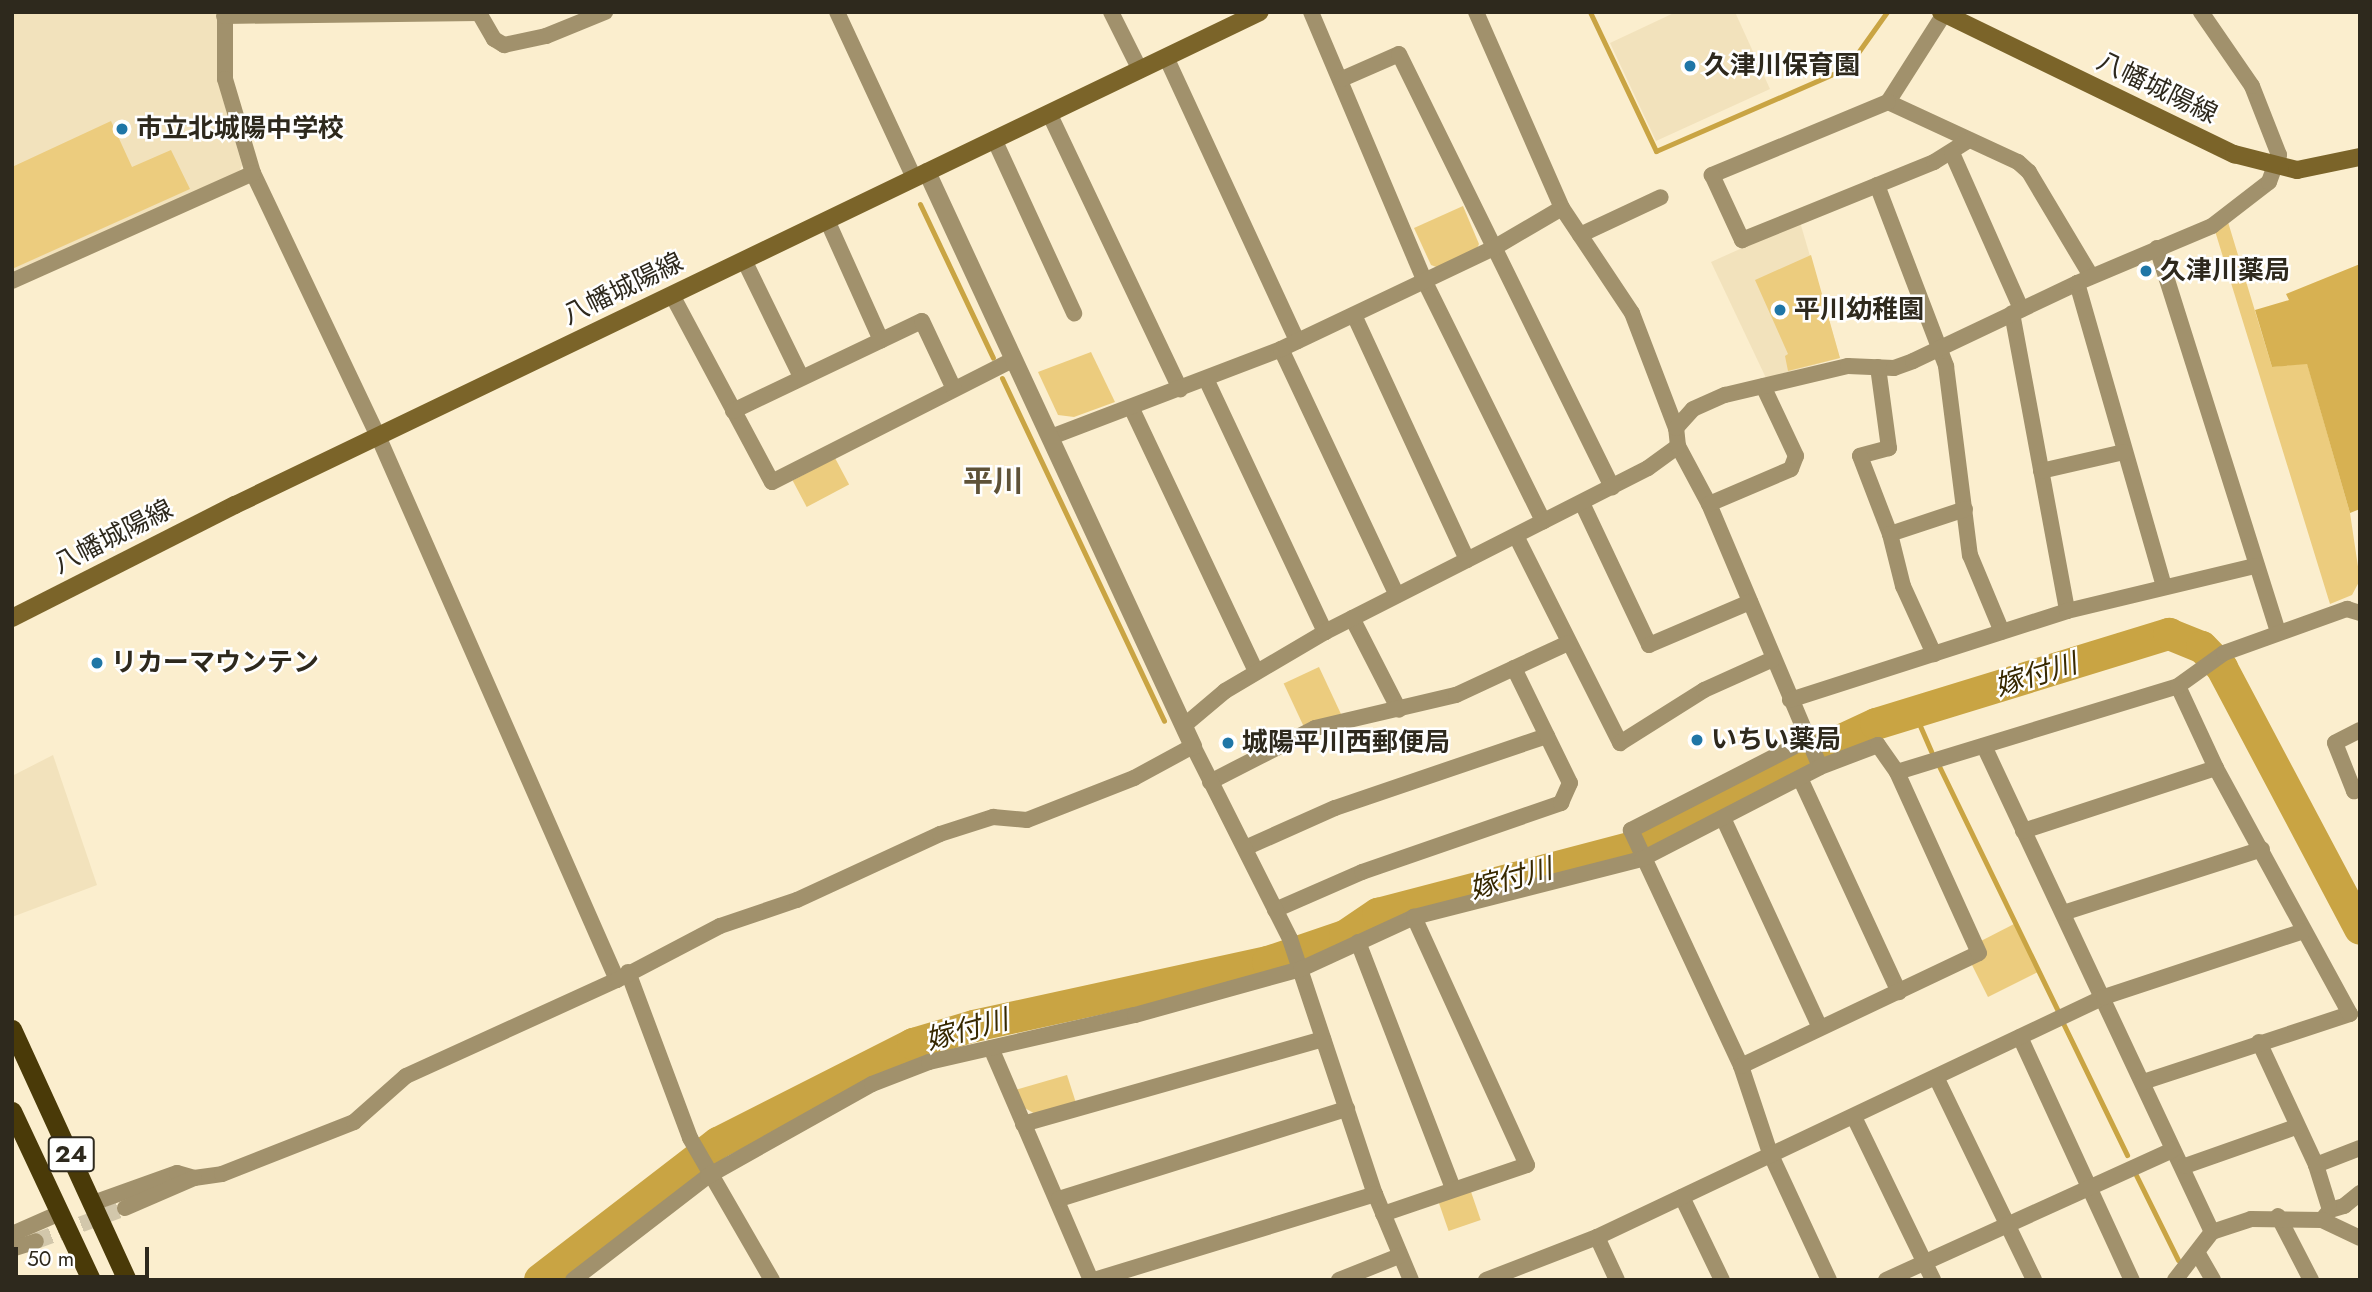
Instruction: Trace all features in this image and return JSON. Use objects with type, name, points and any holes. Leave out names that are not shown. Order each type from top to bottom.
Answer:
[{"type":"highway","name":"24","points":[[12,1029],[127,1280]]},
{"type":"highway","name":"24","points":[[12,1111],[91,1280]]},
{"type":"main road","name":"八幡城陽線","points":[[12,618],[378,436],[1260,12]]},
{"type":"main road","name":"八幡城陽線","points":[[1942,13],[2234,154],[2275,168],[2297,170],[2360,157]]},
{"type":"street","points":[[605,12],[545,36],[504,45],[494,39],[479,13],[224,14],[225,79],[253,173],[378,436],[622,976],[690,1138],[708,1175],[772,1280]]},
{"type":"street","points":[[837,12],[1014,359],[1186,724],[1210,782],[1290,939],[1382,1214],[1411,1280]]},
{"type":"street","points":[[1111,12],[1140,70]]},
{"type":"street","points":[[1311,12],[1342,79],[1424,282],[1543,521]]},
{"type":"street","points":[[1476,12],[1562,208],[1632,313],[1676,428],[1678,446],[1709,504],[1820,767]]},
{"type":"street","points":[[1676,428],[1693,409],[1763,386],[1848,366],[1894,368],[2084,279],[2212,226],[2269,182],[2279,155],[2252,86],[2201,12]]},
{"type":"street","points":[[1942,13],[1888,102],[1712,175],[1742,240],[1952,153],[1969,140]]},
{"type":"street","points":[[1342,79],[1399,54],[1492,249],[1612,487]]},
{"type":"street","points":[[1166,57],[1297,341]]},
{"type":"street","points":[[1888,102],[2029,172],[2084,279],[2124,453],[2164,586]]},
{"type":"street","points":[[1049,113],[1180,388]]},
{"type":"street","points":[[994,139],[1074,313]]},
{"type":"street","points":[[1952,153],[2017,311],[2041,471],[2067,611]]},
{"type":"street","points":[[12,281],[253,173]]},
{"type":"street","points":[[1877,185],[1946,366],[1970,555],[2002,632]]},
{"type":"street","points":[[1580,236],[1661,197]]},
{"type":"street","points":[[1051,437],[1281,349],[1492,249],[1562,208]]},
{"type":"street","points":[[827,220],[881,340]]},
{"type":"street","points":[[2157,248],[2255,566],[2278,632]]},
{"type":"street","points":[[744,260],[801,377]]},
{"type":"street","points":[[672,295],[772,482],[1014,359]]},
{"type":"street","points":[[1354,315],[1467,560]]},
{"type":"street","points":[[733,411],[922,321],[954,389]]},
{"type":"street","points":[[1281,349],[1397,594]]},
{"type":"street","points":[[1878,367],[1889,448],[1860,456],[1891,534],[1902,586],[1934,654]]},
{"type":"street","points":[[1206,379],[1325,632]]},
{"type":"street","points":[[1709,504],[1791,469],[1796,456],[1763,386]]},
{"type":"street","points":[[1131,407],[1256,672]]},
{"type":"street","points":[[1186,724],[1256,672],[1325,632],[1582,503],[1678,446]]},
{"type":"street","points":[[2041,471],[2124,453]]},
{"type":"street","points":[[1582,503],[1649,645],[1750,602]]},
{"type":"street","points":[[1891,534],[1965,509]]},
{"type":"street","points":[[1516,536],[1620,743],[1704,690],[1773,659]]},
{"type":"street","points":[[1790,700],[2067,611],[2255,566]]},
{"type":"street","points":[[1897,772],[2178,687],[2224,653],[2347,609],[2360,613]]},
{"type":"street","points":[[1352,618],[1398,710]]},
{"type":"street","points":[[1210,782],[1315,728],[1456,695],[1568,643]]},
{"type":"street","points":[[1275,910],[1362,872],[1562,803],[1570,783],[1514,668]]},
{"type":"street","points":[[2143,1082],[2350,1014],[2216,768],[2178,687]]},
{"type":"street","points":[[2358,795],[2335,743],[2360,730]]},
{"type":"street","points":[[1245,848],[1335,808],[1547,736]]},
{"type":"street","points":[[1807,740],[1631,830],[1642,859],[1741,1066],[1770,1153],[1829,1280]]},
{"type":"street","points":[[573,1280],[708,1175],[872,1084],[929,1062],[1135,1015],[1300,965],[1414,917],[1642,859],[1724,820],[1820,767],[1878,745],[1897,772],[1979,953],[1899,992],[1819,1026],[1741,1066]]},
{"type":"street","points":[[125,1208],[194,1178],[222,1174],[354,1122],[406,1076],[622,976],[720,926],[797,900],[940,834],[993,817],[1027,820],[1133,778],[1193,746]]},
{"type":"street","points":[[1984,746],[2104,997],[2173,1150],[2185,1166],[2212,1231]]},
{"type":"street","points":[[2024,831],[2216,768]]},
{"type":"street","points":[[1800,778],[1899,992]]},
{"type":"street","points":[[1724,820],[1819,1026]]},
{"type":"street","points":[[2063,913],[2262,849]]},
{"type":"street","points":[[1382,1214],[1527,1165],[1414,917]]},
{"type":"street","points":[[1486,1280],[1597,1237],[2104,997],[2303,931]]},
{"type":"street","points":[[1358,942],[1453,1188]]},
{"type":"street","points":[[2020,1037],[2132,1280]]},
{"type":"street","points":[[1023,1124],[1323,1039]]},
{"type":"street","points":[[2259,1042],[2296,1127],[2316,1165],[2326,1215],[2360,1238]]},
{"type":"street","points":[[991,1048],[1092,1280],[1375,1194]]},
{"type":"street","points":[[1936,1077],[2034,1280]]},
{"type":"street","points":[[1059,1199],[1347,1108]]},
{"type":"street","points":[[1854,1117],[1933,1280]]},
{"type":"street","points":[[2185,1166],[2296,1127]]},
{"type":"street","points":[[2316,1165],[2360,1148]]},
{"type":"street","points":[[1886,1280],[2173,1150]]},
{"type":"street","points":[[93,1203],[177,1173],[194,1178]]},
{"type":"street","points":[[2175,1280],[2212,1231],[2250,1219],[2326,1215],[2344,1206],[2360,1193]]},
{"type":"street","points":[[1682,1197],[1722,1280]]},
{"type":"street","points":[[12,1234],[60,1213]]},
{"type":"street","points":[[2278,1216],[2311,1280]]},
{"type":"street","points":[[1597,1237],[1617,1280]]},
{"type":"street","points":[[12,1249],[36,1241]]},
{"type":"street","points":[[2197,1252],[2213,1280]]},
{"type":"street","points":[[1339,1280],[1399,1256]]},
{"type":"shaded area","name":"市立北城陽中学校","points":[[12,12],[221,12],[221,93],[242,165],[239,173],[12,274]]},
{"type":"shaded area","name":"久津川保育園","points":[[1676,12],[1735,12],[1770,89],[1656,141],[1610,43]]},
{"type":"shaded area","points":[[111,121],[132,167],[171,150],[190,189],[12,269],[12,167]]},
{"type":"shaded area","points":[[1463,206],[1479,244],[1476,251],[1439,268],[1431,265],[1414,228]]},
{"type":"shaded area","name":"平川幼稚園","points":[[1800,222],[1840,358],[1766,378],[1711,262]]},
{"type":"shaded area","points":[[2228,222],[2272,367],[2307,363],[2350,513],[2360,580],[2352,595],[2330,604],[2215,231]]},
{"type":"shaded area","points":[[1811,255],[1840,358],[1788,371],[1785,356],[1788,354],[1755,280]]},
{"type":"shaded area","points":[[2360,264],[2360,509],[2350,513],[2307,364],[2272,367],[2255,310],[2289,300],[2286,294]]},
{"type":"shaded area","points":[[1091,352],[1115,402],[1074,417],[1058,415],[1038,372]]},
{"type":"shaded area","points":[[835,458],[849,484],[807,507],[793,481]]},
{"type":"shaded area","points":[[1319,667],[1342,717],[1307,733],[1284,683]]},
{"type":"shaded area","points":[[53,755],[97,885],[12,917],[12,776]]},
{"type":"shaded area","points":[[2014,924],[2038,972],[1988,997],[1971,963],[1979,942]]},
{"type":"shaded area","points":[[1067,1075],[1076,1103],[1037,1115],[1023,1107],[1015,1090]]},
{"type":"shaded area","points":[[1469,1186],[1481,1220],[1449,1231],[1437,1197]]},
{"type":"waterway","points":[[1590,12],[1656,151],[1847,68],[1887,12]]},
{"type":"waterway","points":[[920,204],[993,358]]},
{"type":"waterway","points":[[1002,378],[1164,721]]},
{"type":"waterway","name":"嫁付川","points":[[540,1280],[718,1143],[913,1044],[974,1026],[1268,962],[1345,936],[1378,914],[1645,844],[1792,763],[1876,724],[2169,634],[2202,647],[2222,668],[2360,929]]},
{"type":"waterway","points":[[1914,712],[1931,751]]},
{"type":"waterway","points":[[1939,766],[2058,1011]]},
{"type":"waterway","points":[[2062,1021],[2127,1155]]},
{"type":"waterway","points":[[2135,1173],[2178,1260]]},
{"type":"tunnel","points":[[36,1241],[125,1208]]},
{"type":"place","name":"久津川保育園","points":[[1690,66]]},
{"type":"place","name":"市立北城陽中学校","points":[[122,129]]},
{"type":"place","name":"久津川薬局","points":[[2146,271]]},
{"type":"place","name":"平川幼稚園","points":[[1780,310]]},
{"type":"place","name":"リカーマウンテン","points":[[97,663]]},
{"type":"place","name":"いちい薬局","points":[[1697,740]]},
{"type":"place","name":"城陽平川西郵便局","points":[[1228,743]]},
{"type":"district","name":"平川","points":[[993,481]]}]
